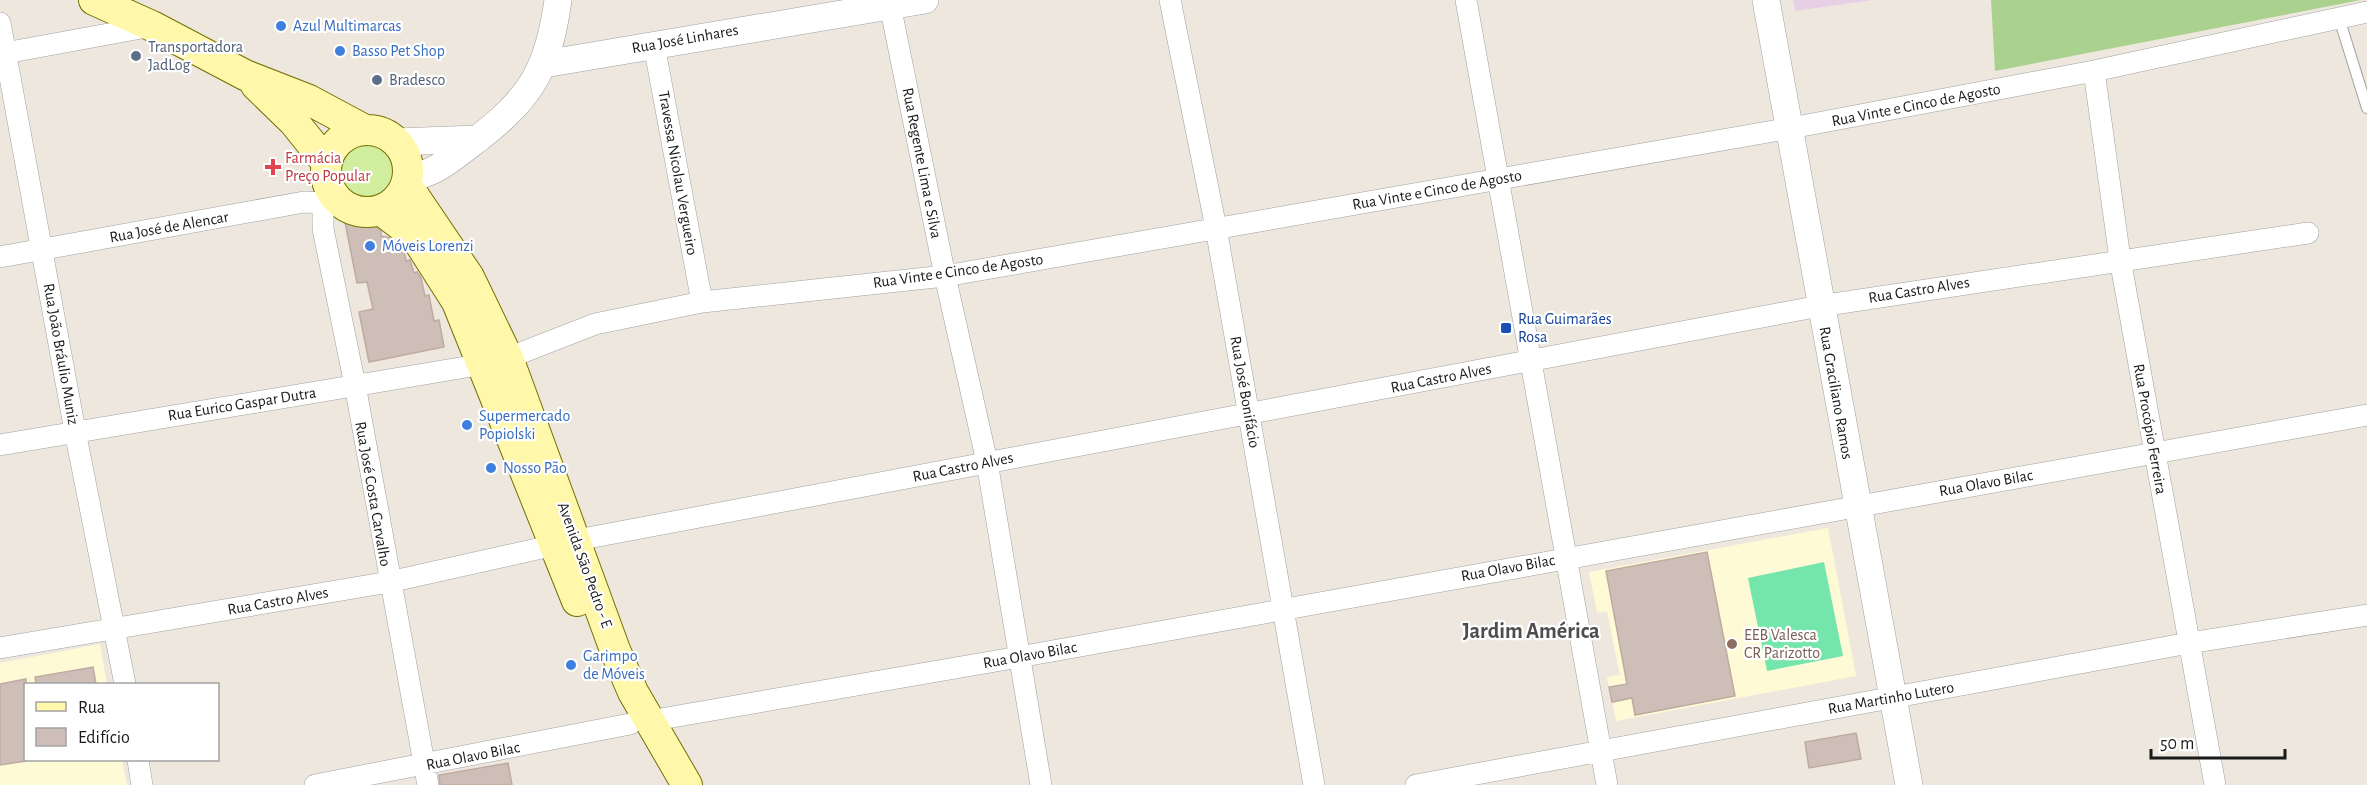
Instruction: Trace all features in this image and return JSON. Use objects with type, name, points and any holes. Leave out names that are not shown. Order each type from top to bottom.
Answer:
[{"type":"main road","points":[[94,0],[152,26],[245,75],[309,100],[365,130]]},
{"type":"main road","points":[[245,75],[294,122],[327,185],[346,206],[357,211],[381,210],[396,200],[407,181],[404,153],[396,142],[376,131],[365,130],[352,133],[340,140],[327,185]]},
{"type":"main road","name":"Avenida São Pedro - E","points":[[407,181],[469,277],[496,361],[566,543],[615,650],[639,722],[666,785]]},
{"type":"main road","name":"Avenida São Pedro - E","points":[[381,210],[415,236],[434,262],[496,361]]},
{"type":"main road","name":"Avenida São Pedro - E","points":[[639,722],[687,785]]},
{"type":"street","points":[[407,181],[432,173],[478,139],[520,103],[544,64],[558,0]]},
{"type":"street","name":"Rua José Linhares","points":[[544,64],[890,3],[926,0]]},
{"type":"street","name":"Rua José Bonifácio","points":[[1170,0],[1216,228],[1314,785]]},
{"type":"street","points":[[1466,0],[1496,179],[1607,785]]},
{"type":"street","name":"Rua Graciliano Ramos","points":[[1766,0],[1909,785]]},
{"type":"street","name":"Rua Regente Lima e Silva","points":[[890,3],[945,276],[987,462],[1041,785]]},
{"type":"street","name":"Rua Vinte e Cinco de Agosto","points":[[496,361],[595,324],[702,302],[945,276],[1791,128],[2094,71],[2367,12]]},
{"type":"street","name":"Rua João Bráulio Muniz","points":[[0,23],[3,54],[125,683]]},
{"type":"street","points":[[3,54],[152,26]]},
{"type":"street","name":"Travessa Nicolau Vergueiro","points":[[654,45],[702,302]]},
{"type":"street","name":"Rua Procópio Ferreira","points":[[2094,71],[2120,259],[2215,785]]},
{"type":"street","points":[[396,142],[478,139]]},
{"type":"street","name":"Rua José de Alencar","points":[[0,257],[304,202],[327,185]]},
{"type":"street","name":"Rua José Costa Carvalho","points":[[327,185],[323,229],[355,385],[389,582],[426,775]]},
{"type":"street","name":"Rua Castro Alves","points":[[0,648],[389,582],[566,543],[1820,306],[2120,259],[2308,233]]},
{"type":"street","name":"Rua Eurico Gaspar Dutra","points":[[0,445],[496,361]]},
{"type":"street","name":"Rua Olavo Bilac","points":[[315,785],[426,775],[639,722],[1019,657],[2367,415]]},
{"type":"street","name":"Rua Martinho Lutero","points":[[1416,785],[2189,643],[2367,615]]},
{"type":"street","points":[[138,761],[142,785]]},
{"type":"lane","points":[[2339,18],[2367,108]]},
{"type":"shaded area","points":[[1793,0],[1873,0],[1795,11]]},
{"type":"shaded area","name":"EEB Valesca CR Parizotto","points":[[1828,528],[1856,676],[1616,721],[1607,677],[1620,675],[1607,611],[1597,613],[1589,572]]},
{"type":"shaded area","points":[[100,644],[107,683],[24,683],[24,761],[122,761],[127,785],[0,785],[0,663]]},
{"type":"green space","points":[[1991,0],[2361,0],[1995,71]]},
{"type":"green space","points":[[366,145],[376,147],[385,153],[391,162],[393,172],[391,182],[385,191],[376,197],[366,199],[356,197],[347,191],[341,182],[339,172],[341,162],[347,153],[356,147]]},
{"type":"green space","points":[[1824,562],[1843,656],[1767,671],[1748,578]]},
{"type":"building","points":[[366,219],[381,231],[381,236],[390,238],[391,243],[397,244],[398,253],[404,252],[406,261],[410,260],[414,273],[417,272],[421,278],[425,296],[429,295],[434,321],[439,320],[444,347],[369,362],[359,312],[373,309],[367,282],[357,283],[345,222]]},
{"type":"building","points":[[1707,552],[1735,696],[1635,715],[1632,698],[1612,702],[1609,687],[1627,684],[1606,571]]},
{"type":"building","points":[[93,667],[96,683],[36,683],[35,677]]},
{"type":"building","points":[[26,679],[24,683],[24,761],[26,761],[0,765],[0,684]]},
{"type":"building","points":[[1856,733],[1861,759],[1809,768],[1805,742]]},
{"type":"building","points":[[508,763],[512,785],[440,785],[439,775]]},
{"type":"place","name":"Azul Multimarcas","points":[[281,26]]},
{"type":"place","name":"Basso Pet Shop","points":[[340,51]]},
{"type":"place","name":"Transportadora JadLog","points":[[136,56]]},
{"type":"place","name":"Bradesco","points":[[377,80]]},
{"type":"place","name":"Farmácia Preço Popular","points":[[273,167]]},
{"type":"place","name":"Móveis Lorenzi","points":[[370,246]]},
{"type":"place","name":"Rua Guimarães Rosa","points":[[1506,328]]},
{"type":"place","name":"Supermercado Popiolski","points":[[467,425]]},
{"type":"place","name":"Nosso Pão","points":[[491,468]]},
{"type":"place","name":"EEB Valesca CR Parizotto","points":[[1732,644]]},
{"type":"place","name":"Garimpo de Móveis","points":[[571,665]]},
{"type":"district","name":"Jardim América","points":[[1531,631]]}]
